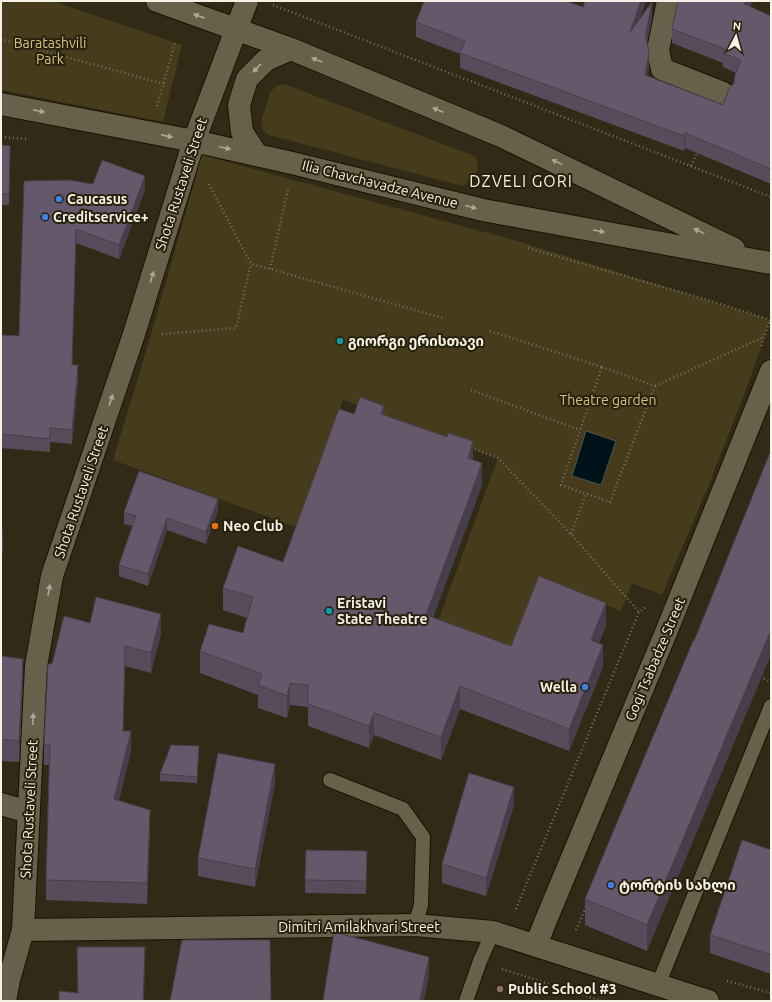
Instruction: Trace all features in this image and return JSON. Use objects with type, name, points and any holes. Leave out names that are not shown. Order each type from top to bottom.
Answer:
[{"type":"street","name":"Ilia Chavchavadze Avenue","points":[[157,1],[291,49],[501,136],[765,262]]},
{"type":"street","points":[[668,1],[658,50],[662,69],[723,93]]},
{"type":"street","name":"Shota Rustaveli Street","points":[[5,1001],[5,978],[23,930],[36,666],[52,576],[134,334],[194,141],[235,30],[257,2]]},
{"type":"street","points":[[257,155],[242,132],[239,105],[247,79],[266,60],[291,49]]},
{"type":"street","name":"Ilia Chavchavadze Avenue","points":[[1,104],[194,141],[300,164],[483,210],[765,262]]},
{"type":"street","name":"Gogi Tsabadze Street","points":[[536,945],[670,623],[771,371]]},
{"type":"street","points":[[1,804],[29,806]]},
{"type":"street","name":"Dimitri Amilakhvari Street","points":[[23,930],[415,925],[493,932],[708,1001]]},
{"type":"lane","points":[[658,985],[771,706]]},
{"type":"lane","points":[[330,780],[403,809],[423,837],[420,905],[415,925]]},
{"type":"lane","points":[[466,1001],[480,961],[493,932]]},
{"type":"path","points":[[257,2],[771,197]]},
{"type":"path","points":[[1,39],[164,84]]},
{"type":"path","points":[[155,113],[175,43]]},
{"type":"path","points":[[691,166],[700,144]]},
{"type":"path","points":[[134,334],[147,336],[236,328],[251,264],[206,178]]},
{"type":"path","points":[[270,269],[289,186]]},
{"type":"path","points":[[527,248],[708,300],[771,320]]},
{"type":"path","points":[[251,264],[443,318]]},
{"type":"path","points":[[490,331],[602,367],[655,386],[764,337]]},
{"type":"path","points":[[602,367],[561,485],[586,494],[610,502],[655,386]]},
{"type":"path","points":[[471,390],[580,430]]},
{"type":"path","points":[[468,447],[498,458],[571,534],[639,612],[516,909],[512,908]]},
{"type":"path","points":[[571,534],[586,494]]},
{"type":"path","points":[[757,675],[771,682]]},
{"type":"path","points":[[546,920],[576,930],[588,901]]},
{"type":"path","points":[[480,961],[602,1001]]},
{"type":"green space","name":"Baratashvili Park","points":[[1,1],[53,1],[182,45],[163,122],[1,90]]},
{"type":"green space","points":[[284,84],[472,155],[477,160],[478,168],[472,179],[462,186],[269,135],[263,130],[261,122],[270,92],[277,86]]},
{"type":"green space","name":"Theatre garden","points":[[202,155],[521,242],[770,320],[747,387],[708,487],[662,595],[632,583],[621,611],[549,583],[516,666],[433,635],[498,458],[343,400],[296,527],[113,460],[153,328]]},
{"type":"shaded area","points":[[586,431],[616,441],[601,485],[572,476]]},
{"type":"building","points":[[424,1],[566,1],[583,7],[585,1],[641,1],[630,32],[652,2],[646,33],[649,52],[645,75],[723,105],[729,89],[734,83],[735,75],[741,60],[723,53],[725,49],[672,29],[678,1],[746,1],[744,4],[771,16],[771,169],[685,133],[684,136],[460,53],[465,41],[416,22]]},
{"type":"building","points":[[1,145],[10,146],[9,194],[1,194]]},
{"type":"building","points":[[102,160],[145,176],[119,245],[76,229],[72,365],[78,365],[72,430],[50,428],[50,439],[1,434],[1,335],[19,336],[24,181],[69,180],[93,184]]},
{"type":"building","name":"Eristavi State Theatre","points":[[360,397],[384,406],[381,414],[447,437],[448,433],[473,441],[468,458],[482,463],[426,615],[511,646],[539,576],[606,603],[591,640],[603,645],[569,729],[460,686],[441,737],[374,713],[369,726],[308,704],[308,685],[290,683],[287,696],[258,685],[262,674],[200,651],[209,624],[243,633],[253,597],[223,588],[238,546],[283,562],[339,409],[354,414]]},
{"type":"building","points":[[771,450],[771,630],[647,925],[585,899],[694,641]]},
{"type":"building","points":[[139,471],[218,499],[206,532],[167,518],[148,574],[119,565],[136,516],[124,512]]},
{"type":"building","points":[[96,597],[161,614],[151,653],[125,646],[123,731],[131,731],[114,799],[150,810],[147,883],[46,880],[50,745],[44,745],[48,664],[52,664],[64,616],[90,623]]},
{"type":"building","points":[[1,656],[23,659],[19,741],[1,739]]},
{"type":"building","points":[[171,745],[199,746],[197,777],[160,774]]},
{"type":"building","points":[[218,753],[275,764],[255,869],[198,858]]},
{"type":"building","points":[[469,773],[514,787],[486,878],[442,864]]},
{"type":"building","points":[[742,840],[771,850],[771,955],[710,935]]},
{"type":"building","points":[[306,850],[367,851],[366,881],[305,880]]},
{"type":"building","points":[[334,932],[429,957],[420,1001],[323,1001]]},
{"type":"building","points":[[182,940],[270,940],[271,1001],[170,1001]]},
{"type":"building","points":[[77,947],[145,947],[143,1001],[59,1001],[59,991],[78,993]]},
{"type":"place","name":"Caucasus","points":[[59,199]]},
{"type":"place","name":"Creditservice+","points":[[45,217]]},
{"type":"place","name":"გიორგი ერისთავი","points":[[340,341]]},
{"type":"place","name":"Neo Club","points":[[215,526]]},
{"type":"place","name":"Eristavi State Theatre","points":[[329,611]]},
{"type":"place","name":"Wella","points":[[585,687]]},
{"type":"place","name":"ტორტის სახლი","points":[[611,885]]},
{"type":"place","name":"Public School #3","points":[[500,989]]},
{"type":"district","name":"DZVELI GORI","points":[[521,181]]}]
